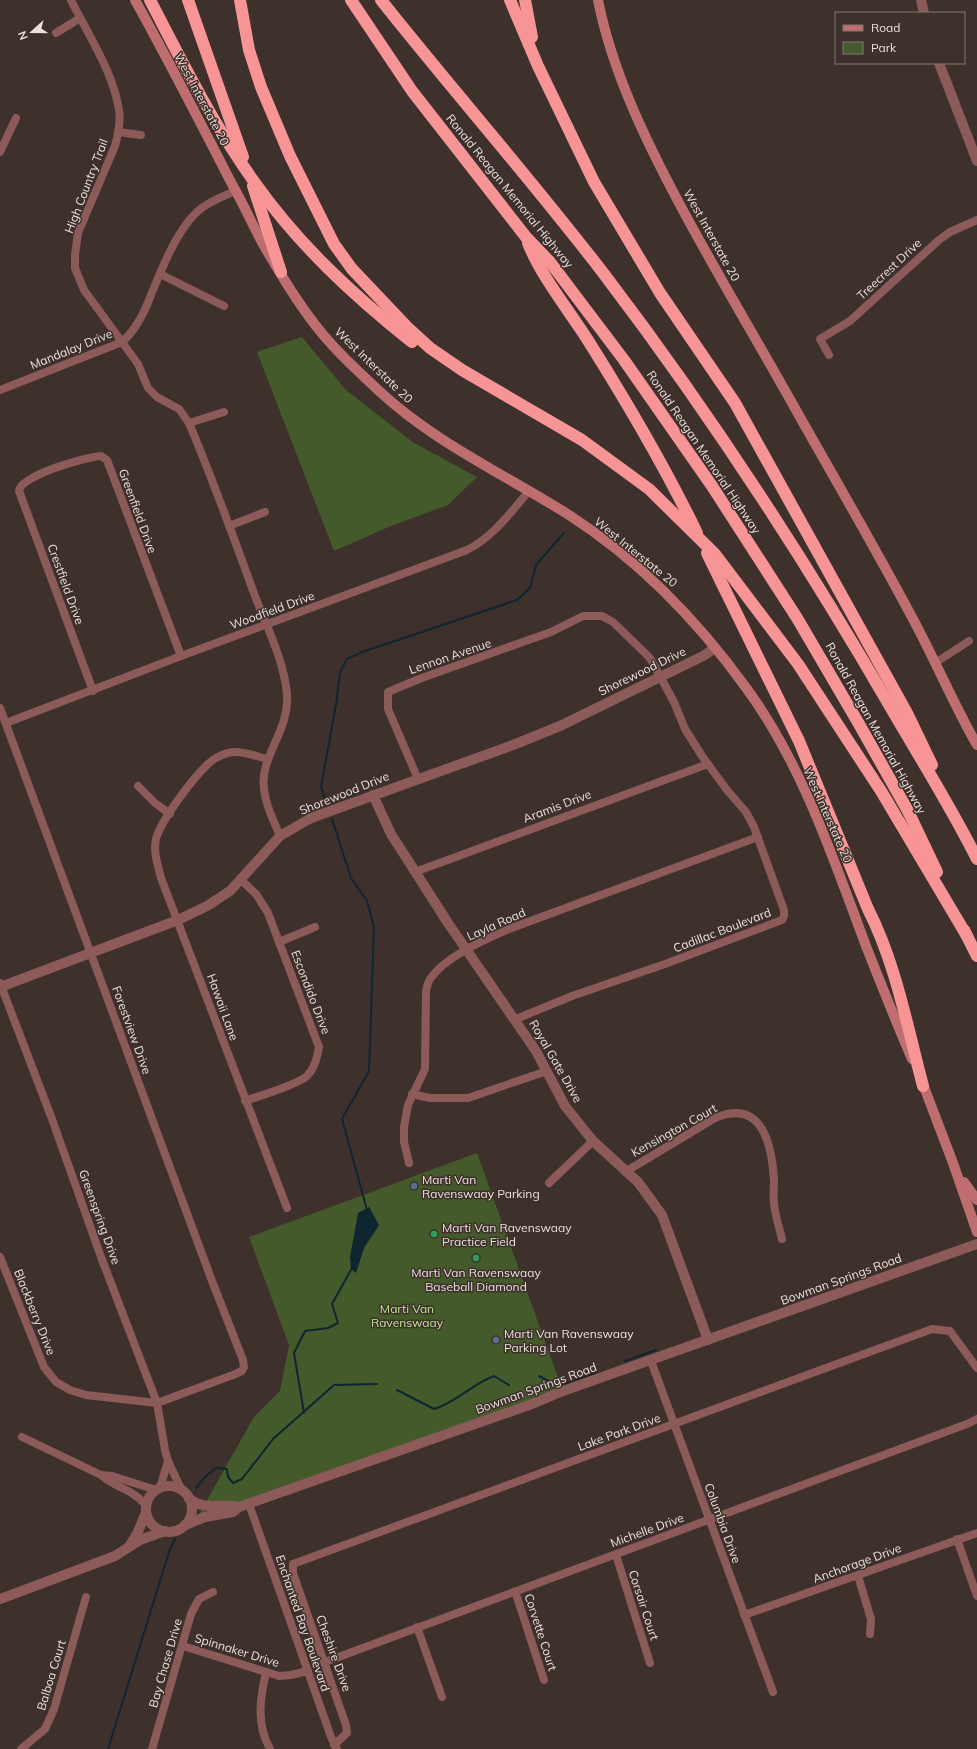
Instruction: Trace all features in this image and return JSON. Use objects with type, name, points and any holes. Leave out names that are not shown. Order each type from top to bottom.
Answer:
[{"type":"highway","points":[[150,0],[190,76],[240,161],[293,231],[352,293],[416,345],[430,348]]},
{"type":"highway","points":[[188,0],[217,80],[281,272]]},
{"type":"highway","points":[[240,0],[249,50],[261,87],[290,156],[334,244],[352,269],[373,294],[415,336],[430,348],[462,370],[582,440],[649,489],[714,554],[798,664],[882,791],[968,936]]},
{"type":"highway","name":"Ronald Reagan Memorial Highway","points":[[351,0],[412,91],[526,237],[550,262],[664,417],[712,486],[797,618],[859,724],[908,811],[977,956]]},
{"type":"highway","name":"Ronald Reagan Memorial Highway","points":[[381,0],[496,138],[604,274],[654,341],[720,435],[821,590],[968,840],[977,859]]},
{"type":"highway","points":[[510,0],[538,66],[594,182],[624,236],[660,293],[735,403],[908,715],[968,840]]},
{"type":"highway","points":[[525,0],[538,66]]},
{"type":"highway","points":[[526,237],[535,259],[574,318],[636,419],[689,515],[799,742],[868,909],[880,934],[891,964],[923,1086]]},
{"type":"main road","name":"West Interstate 20","points":[[135,0],[263,244],[299,302],[332,345],[378,391],[413,420],[458,450],[570,516],[632,562],[671,597],[715,648],[748,690],[772,728],[804,788],[834,856],[867,949],[953,1162],[977,1232]]},
{"type":"main road","name":"West Interstate 20","points":[[598,0],[613,55],[643,133],[665,177],[706,255],[771,364],[871,543],[977,745]]},
{"type":"main road","points":[[953,1162],[977,1200]]},
{"type":"street","name":"High Country Trail","points":[[71,0],[105,66],[115,91],[119,111],[118,132],[115,146],[78,233],[75,268],[84,290],[138,364],[148,388],[158,397],[180,409],[189,423],[277,654],[287,694],[284,724],[265,768],[265,793],[267,805],[280,836]]},
{"type":"street","points":[[921,0],[924,12]]},
{"type":"street","points":[[56,33],[80,18]]},
{"type":"street","points":[[939,64],[977,161]]},
{"type":"street","points":[[0,152],[16,118]]},
{"type":"street","name":"High Country Trail","points":[[118,132],[141,134]]},
{"type":"street","name":"Mandalay Drive","points":[[0,390],[122,342],[128,337],[146,308],[160,274],[189,221],[202,207],[218,198],[236,191]]},
{"type":"street","name":"Treecrest Drive","points":[[829,355],[820,339],[850,321],[939,240],[950,232],[977,220]]},
{"type":"street","points":[[160,274],[224,306]]},
{"type":"street","points":[[189,423],[224,412]]},
{"type":"street","name":"Greenfield Drive","points":[[22,484],[28,479],[44,472],[92,457],[104,457],[107,460],[181,656]]},
{"type":"street","name":"Crestfield Drive","points":[[22,484],[19,491],[93,691]]},
{"type":"street","name":"Woodfield Drive","points":[[6,723],[93,691],[181,656],[467,550],[481,543],[494,531],[529,491]]},
{"type":"street","points":[[229,526],[265,512]]},
{"type":"street","name":"Lennon Avenue","points":[[418,779],[388,709],[388,692],[419,679],[551,632],[583,616],[602,616],[607,618]]},
{"type":"street","name":"Cadillac Boulevard","points":[[516,1019],[572,996],[672,962],[782,920],[784,916],[784,910],[758,838],[746,812],[708,764],[685,729],[661,676],[645,652],[629,635],[607,618]]},
{"type":"street","points":[[935,663],[968,641]]},
{"type":"street","name":"Shorewood Drive","points":[[0,985],[178,920],[219,899],[241,880],[280,836],[311,818],[513,745],[560,726],[703,656],[715,648]]},
{"type":"street","name":"Forestview Drive","points":[[0,708],[243,1360]]},
{"type":"street","name":"Hawaii Lane","points":[[268,759],[238,752],[223,754],[209,763],[195,779],[163,824],[156,840],[156,856],[161,878],[286,1208]]},
{"type":"street","name":"Aramis Drive","points":[[415,872],[708,764]]},
{"type":"street","points":[[138,786],[155,803],[170,814]]},
{"type":"street","name":"Royal Gate Drive","points":[[373,795],[391,834],[467,950],[516,1019],[565,1106],[593,1141],[625,1172],[638,1182],[662,1215],[695,1309],[708,1340]]},
{"type":"street","name":"Layla Road","points":[[409,1163],[404,1142],[404,1127],[408,1105],[425,1069],[426,995],[429,980],[440,968],[467,950],[509,930],[758,838]]},
{"type":"street","name":"Escondido Drive","points":[[241,880],[256,894],[268,913],[294,984],[317,1037],[319,1047],[316,1062],[307,1076],[245,1101]]},
{"type":"street","name":"Escondido Drive","points":[[279,942],[315,927]]},
{"type":"street","name":"Greenspring Drive","points":[[0,985],[52,1119],[101,1257],[157,1403],[168,1461],[182,1491]]},
{"type":"street","points":[[412,1094],[430,1098],[468,1098],[546,1071]]},
{"type":"street","name":"Kensington Court","points":[[625,1172],[715,1118],[724,1114],[745,1114],[758,1123],[767,1138],[774,1181],[774,1203],[782,1239]]},
{"type":"street","points":[[548,1184],[593,1141]]},
{"type":"street","name":"Bowman Springs Road","points":[[185,1525],[205,1516],[233,1512],[239,1507],[977,1244]]},
{"type":"street","name":"Blackberry Drive","points":[[0,1257],[35,1348],[44,1367],[56,1382],[70,1390],[86,1395],[157,1403],[242,1371],[244,1368],[243,1360]]},
{"type":"street","name":"Lake Park Drive","points":[[293,1564],[932,1329],[945,1329],[953,1334],[977,1368]]},
{"type":"street","name":"Columbia Drive","points":[[651,1361],[772,1692]]},
{"type":"street","name":"Michelle Drive","points":[[325,1662],[709,1521],[977,1419]]},
{"type":"street","points":[[0,1599],[115,1556],[149,1536],[165,1531],[172,1531],[185,1525],[191,1511],[189,1499],[182,1491],[175,1487],[158,1489],[101,1474],[22,1437]]},
{"type":"street","name":"Greenspring Drive","points":[[158,1489],[168,1461]]},
{"type":"street","points":[[101,1474],[109,1482],[136,1493],[146,1508],[152,1525],[165,1531]]},
{"type":"street","points":[[128,1548],[138,1532],[149,1498],[158,1489]]},
{"type":"street","name":"Bowman Springs Road","points":[[189,1499],[205,1507],[239,1507]]},
{"type":"street","name":"Enchanted Bay Boulevard","points":[[249,1504],[336,1747]]},
{"type":"street","name":"Anchorage Drive","points":[[744,1615],[858,1576],[977,1532]]},
{"type":"street","points":[[957,1539],[977,1596]]},
{"type":"street","name":"Corsair Court","points":[[616,1555],[650,1662]]},
{"type":"street","name":"Cheshire Drive","points":[[293,1564],[293,1573],[346,1725],[347,1733],[336,1747]]},
{"type":"street","points":[[858,1576],[870,1619],[870,1634]]},
{"type":"street","name":"Corvette Court","points":[[515,1591],[544,1680]]},
{"type":"street","name":"Bay Chase Drive","points":[[152,1749],[196,1604],[203,1596],[213,1592]]},
{"type":"street","name":"Balboa Court","points":[[21,1749],[45,1728],[54,1709],[86,1597]]},
{"type":"street","points":[[417,1627],[442,1697]]},
{"type":"street","name":"Spinnaker Drive","points":[[183,1646],[279,1676],[308,1671]]},
{"type":"street","points":[[266,1672],[260,1706],[260,1716],[263,1735],[270,1749]]},
{"type":"green space","points":[[302,337],[346,390],[414,443],[477,477],[448,505],[391,526],[334,551],[257,352]]},
{"type":"green space","name":"Marti Van Ravenswaay","points":[[477,1153],[563,1391],[198,1516],[254,1417],[280,1391],[289,1345],[249,1237]]},
{"type":"water","points":[[369,1207],[379,1225],[364,1248],[356,1273],[351,1269],[350,1257],[358,1213]]},
{"type":"waterway","points":[[327,805],[321,787],[336,705],[340,672],[347,659],[362,652],[517,600],[530,588],[536,565],[564,533]]},
{"type":"waterway","points":[[332,819],[351,878],[367,901],[374,927],[369,1071],[342,1119],[367,1210]]},
{"type":"waterway","points":[[304,1413],[294,1353],[305,1331],[328,1328],[338,1323],[332,1304],[352,1268]]},
{"type":"waterway","points":[[625,1361],[656,1350]]},
{"type":"waterway","points":[[539,1376],[556,1385],[568,1383],[596,1373]]},
{"type":"waterway","points":[[397,1390],[434,1409],[450,1402],[486,1379],[494,1376],[509,1385]]},
{"type":"waterway","points":[[196,1488],[205,1477],[216,1468],[227,1469],[228,1477],[233,1483],[242,1479],[273,1439],[334,1385],[377,1384]]},
{"type":"waterway","points":[[108,1749],[169,1552],[175,1539]]},
{"type":"place","name":"Marti Van Ravenswaay Parking","points":[[414,1186]]},
{"type":"place","name":"Marti Van Ravenswaay Practice Field","points":[[434,1234]]},
{"type":"place","name":"Marti Van Ravenswaay Baseball Diamond","points":[[476,1258]]},
{"type":"place","name":"Marti Van Ravenswaay Parking Lot","points":[[496,1340]]}]
